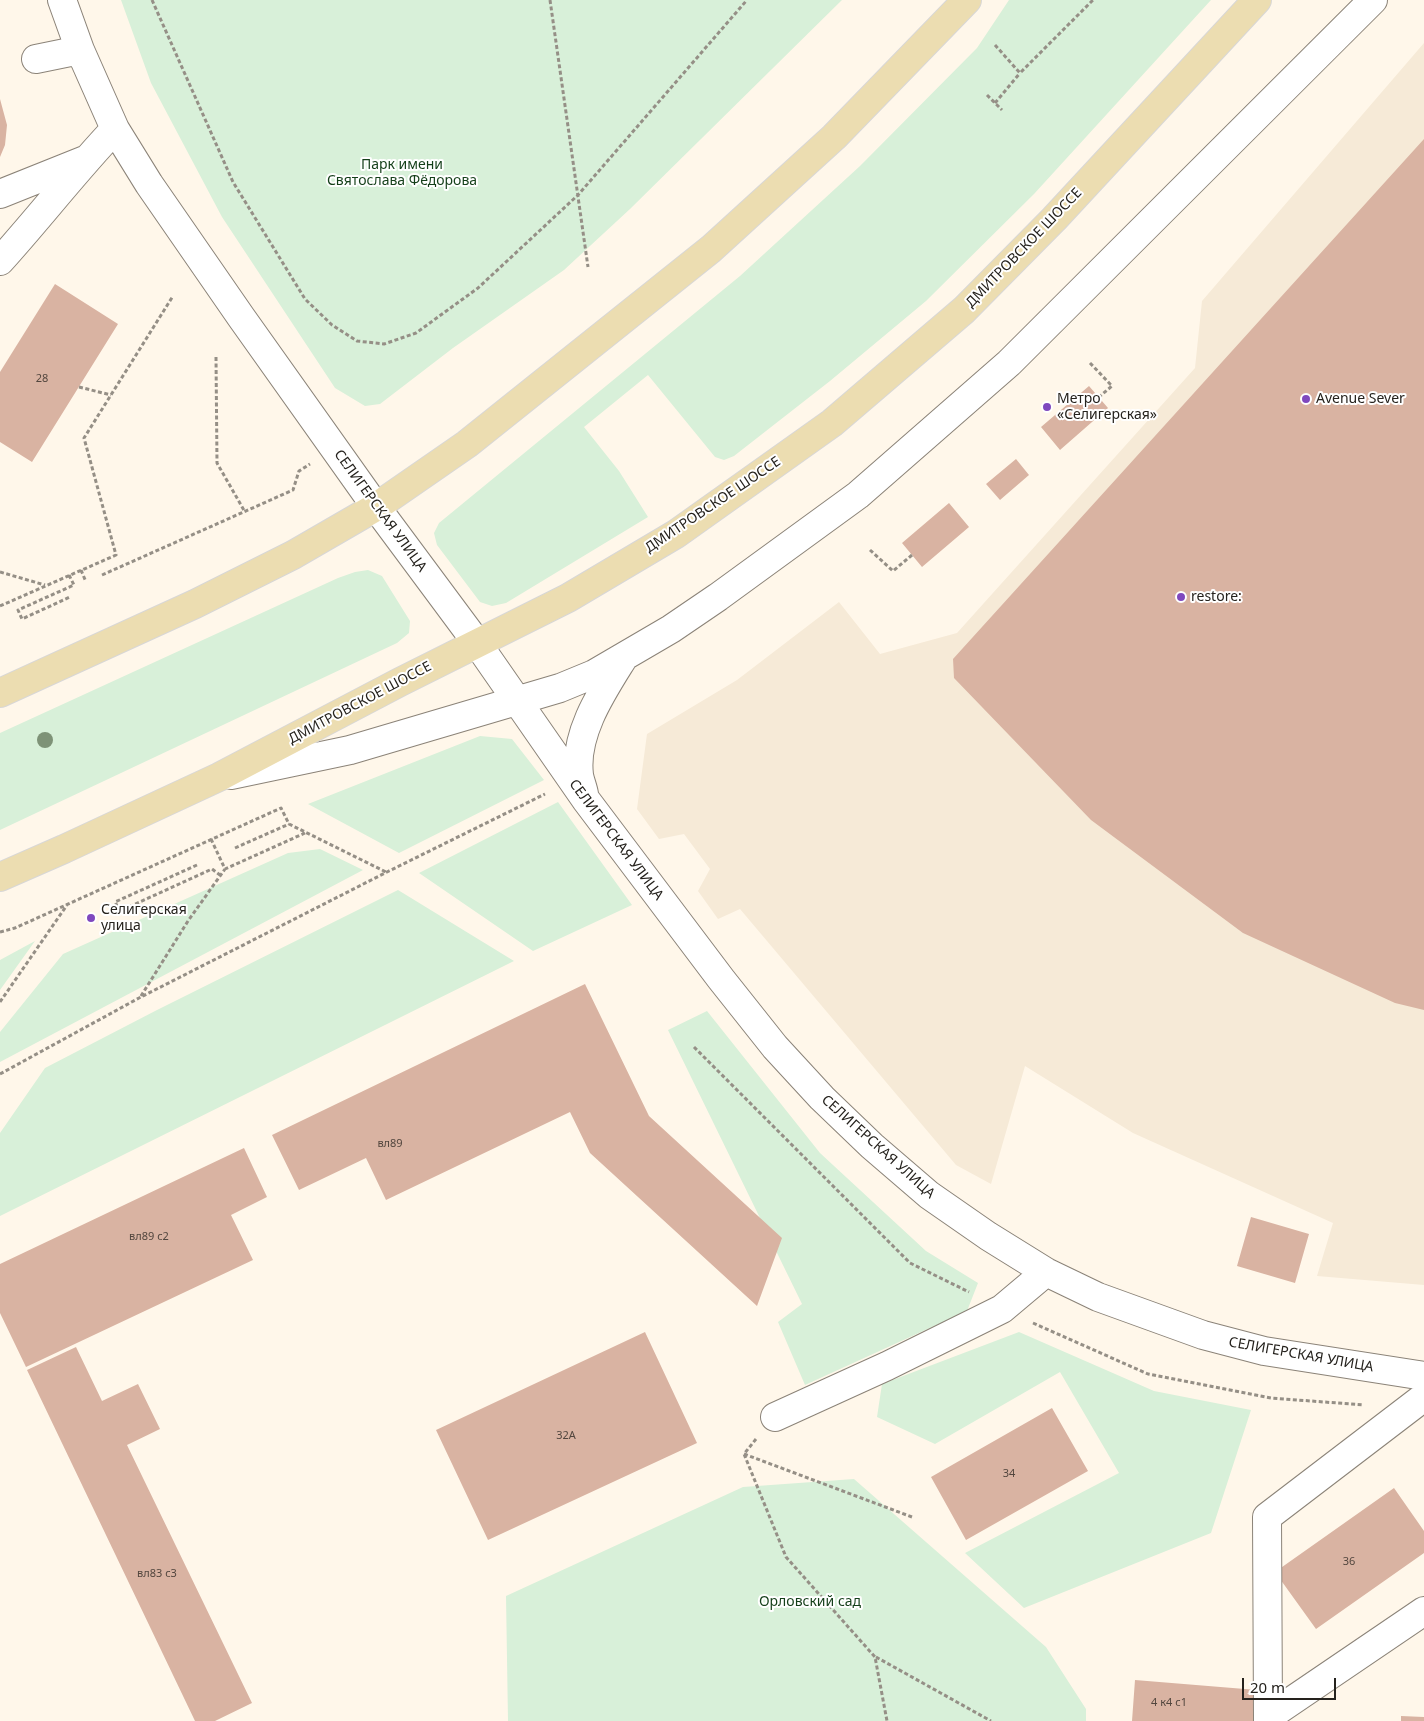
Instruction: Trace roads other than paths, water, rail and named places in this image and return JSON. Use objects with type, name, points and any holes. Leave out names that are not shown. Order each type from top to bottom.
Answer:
[{"type":"main road","points":[[0,692],[195,604],[293,555],[376,507],[467,444],[711,249],[834,136],[967,0]]},
{"type":"main road","name":"ДМИТРОВСКОЕ ШОССЕ","points":[[0,877],[220,777],[400,682],[568,598],[676,534],[832,423],[964,310],[1060,211],[1257,0]]},
{"type":"street","name":"СЕЛИГЕРСКАЯ УЛИЦА","points":[[62,0],[80,50],[115,129],[149,184],[240,317],[586,800],[721,979],[775,1047],[822,1098],[872,1146],[929,1195],[988,1236],[1046,1272],[1098,1297],[1203,1335],[1264,1351],[1424,1376]]},
{"type":"street","points":[[220,777],[350,750],[560,688],[594,674],[671,629],[858,495],[1002,370],[1374,0]]},
{"type":"street","points":[[36,59],[80,50]]},
{"type":"street","points":[[0,261],[86,160],[115,129]]},
{"type":"street","points":[[0,194],[86,160]]},
{"type":"street","points":[[586,800],[579,775],[579,758],[584,731],[604,689],[624,657]]},
{"type":"street","points":[[775,1417],[887,1366],[1002,1309],[1046,1272]]},
{"type":"street","points":[[1268,1719],[1267,1517],[1424,1397]]},
{"type":"street","points":[[1268,1719],[1424,1611]]},
{"type":"place","name":"Avenue Sever","points":[[1306,399]]},
{"type":"place","name":"Метро «Селигерская»","points":[[1047,407]]},
{"type":"place","name":"restore:","points":[[1181,597]]},
{"type":"place","name":"Селигерская улица","points":[[91,918]]},
{"type":"park label","name":"Парк имени Святослава Фёдорова","points":[[402,174]]},
{"type":"park label","name":"Орловский сад","points":[[810,1602]]}]
